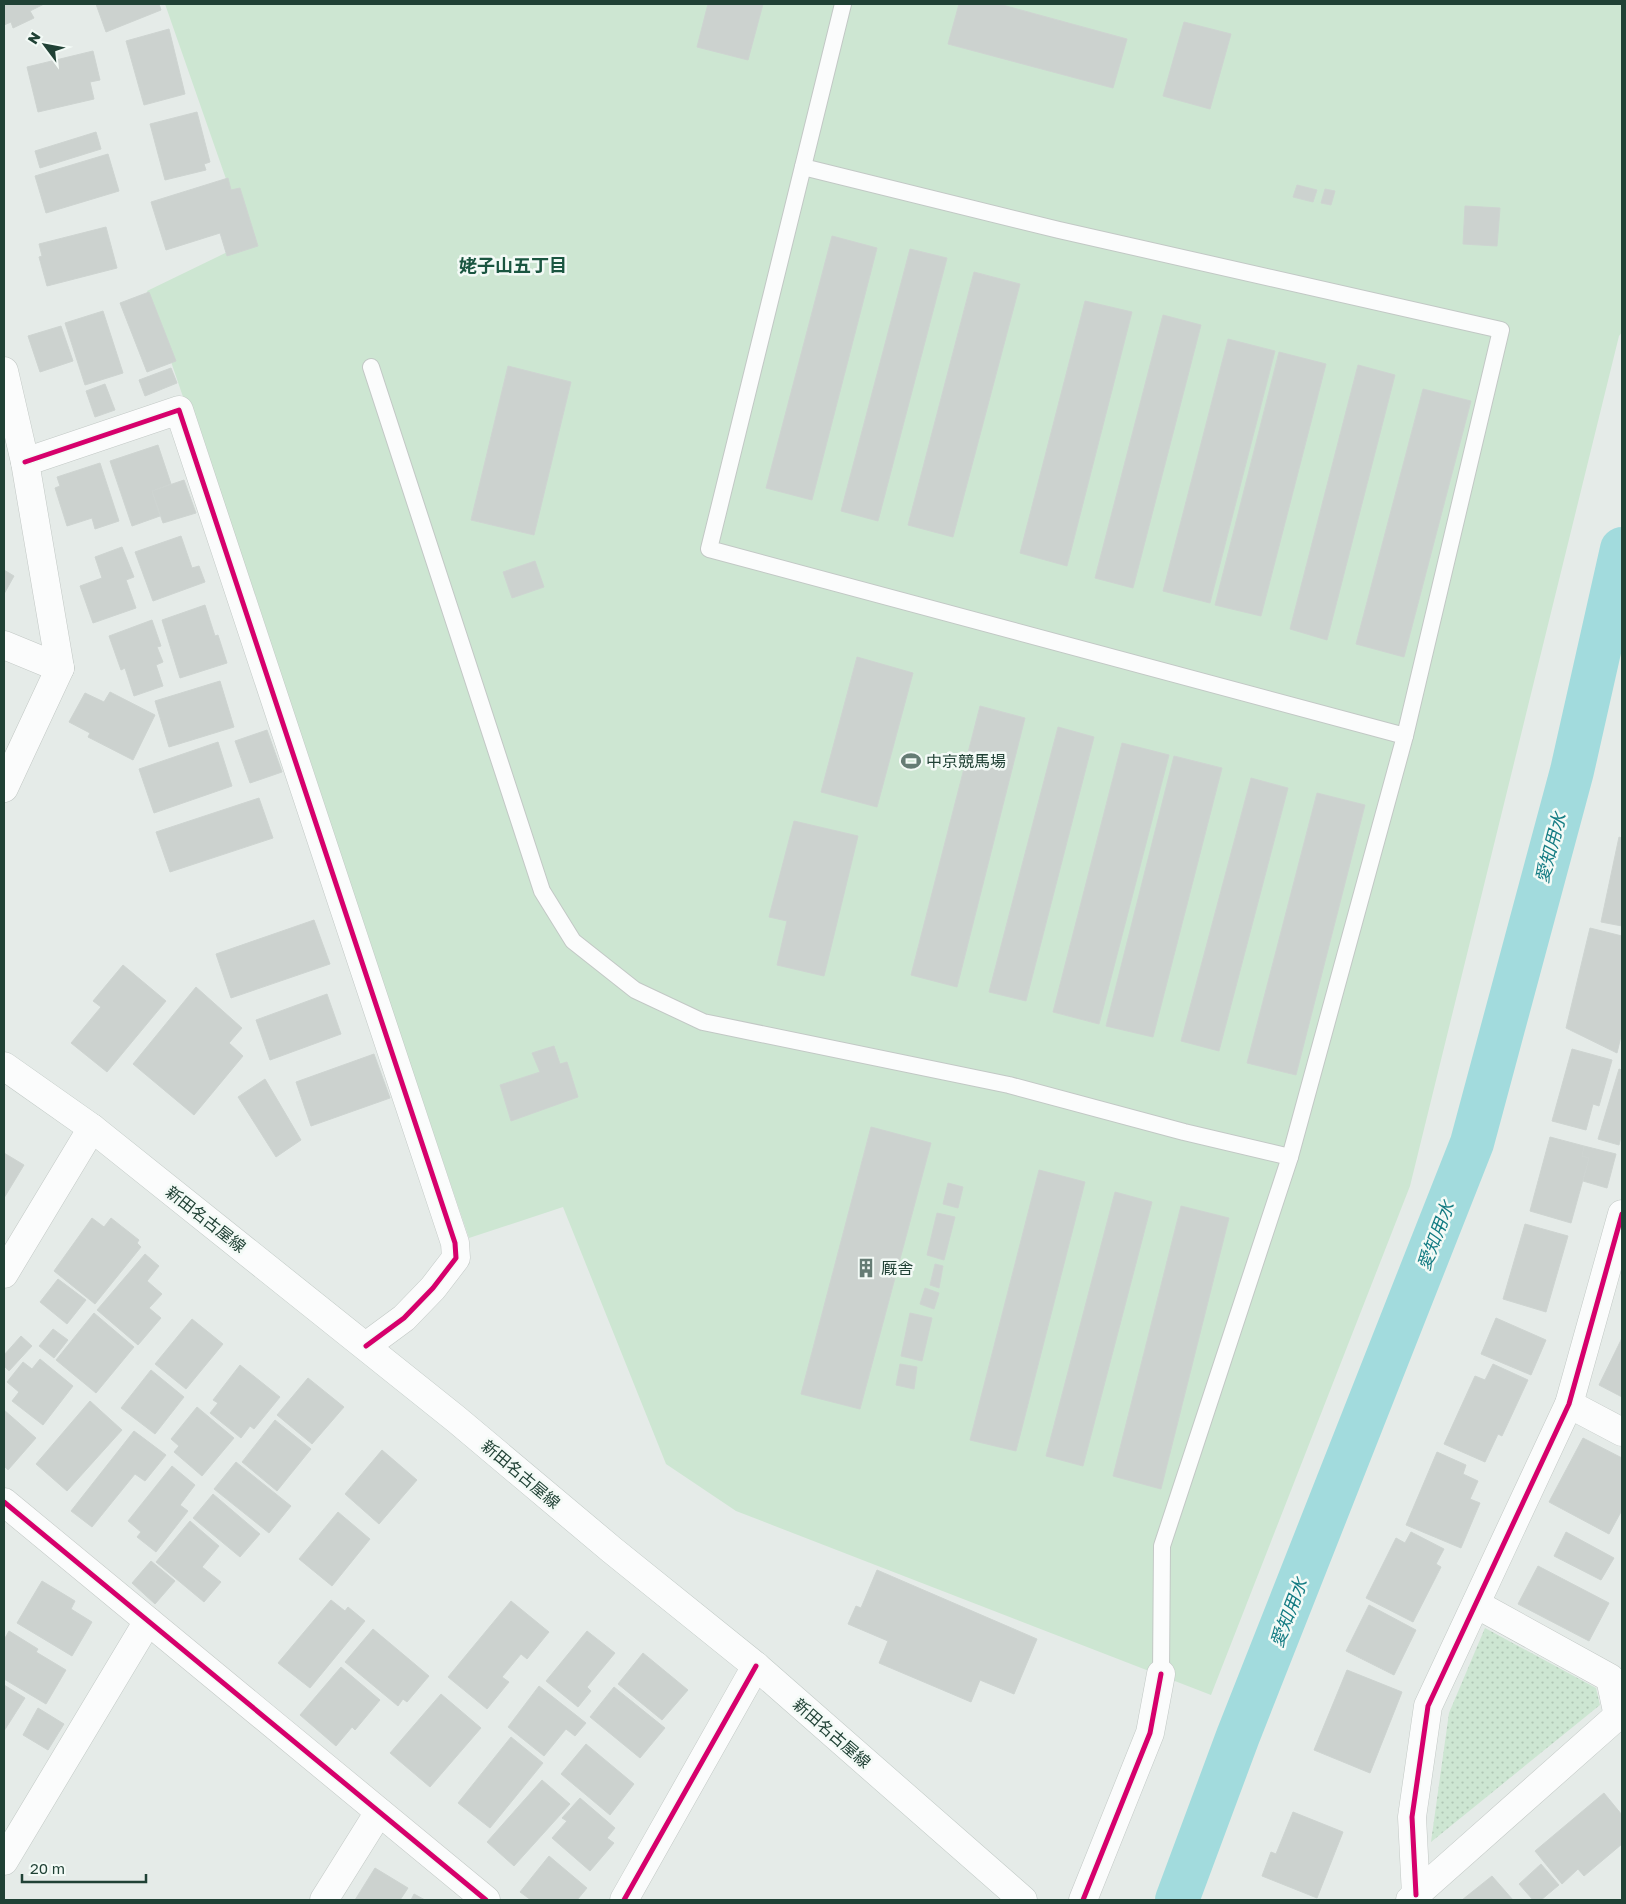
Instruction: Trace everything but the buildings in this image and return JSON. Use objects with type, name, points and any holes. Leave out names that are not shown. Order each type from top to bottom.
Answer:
[{"type":"street","points":[[4,371],[25,462],[60,668],[4,788]]},
{"type":"street","points":[[25,462],[179,410],[456,1242],[456,1258],[433,1288],[404,1318],[366,1346]]},
{"type":"street","points":[[4,645],[60,668]]},
{"type":"street","name":"新田名古屋線","points":[[4,1066],[92,1128],[366,1346],[612,1550],[756,1666],[1023,1900]]},
{"type":"street","points":[[4,1274],[92,1128]]},
{"type":"street","points":[[1413,1898],[1412,1817],[1428,1706],[1569,1404],[1622,1214]]},
{"type":"street","points":[[1569,1404],[1622,1432]]},
{"type":"street","points":[[4,1502],[486,1900]]},
{"type":"street","points":[[1413,1898],[1620,1714],[1610,1678],[1476,1604]]},
{"type":"street","points":[[4,1861],[148,1622]]},
{"type":"street","points":[[624,1900],[756,1666]]},
{"type":"street","points":[[1083,1900],[1150,1733],[1161,1674]]},
{"type":"street","points":[[324,1900],[379,1812]]},
{"type":"lane","points":[[843,4],[709,549],[1405,736]]},
{"type":"lane","points":[[803,167],[1059,230],[1501,330],[1405,736],[1290,1158],[1162,1546],[1161,1674]]},
{"type":"lane","points":[[371,367],[542,892],[573,941],[635,990],[703,1022],[1009,1085],[1290,1158]]},
{"type":"green space","name":"中京競馬場","points":[[165,4],[1622,4],[1622,332],[1619,336],[1410,1186],[1211,1695],[736,1511],[666,1464],[563,1207],[469,1238],[147,291],[248,242]]},
{"type":"green space","points":[[1485,1628],[1596,1688],[1600,1705],[1431,1842],[1449,1713]]},
{"type":"waterway","name":"愛知用水","points":[[1177,1900],[1238,1736],[1472,1143],[1572,771],[1622,549]]},
{"type":"cycle path","points":[[25,462],[179,410],[455,1243],[456,1258],[433,1288],[404,1318],[366,1346]]},
{"type":"cycle path","points":[[1416,1895],[1412,1817],[1428,1706],[1569,1404],[1622,1214]]},
{"type":"cycle path","points":[[4,1502],[486,1900]]},
{"type":"cycle path","points":[[624,1900],[756,1666]]},
{"type":"cycle path","points":[[1083,1900],[1150,1733],[1161,1674]]},
{"type":"place","name":"中京競馬場","points":[[911,761]]},
{"type":"place","name":"厩舎","points":[[866,1268]]},
{"type":"district","name":"姥子山五丁目","points":[[513,266]]}]
